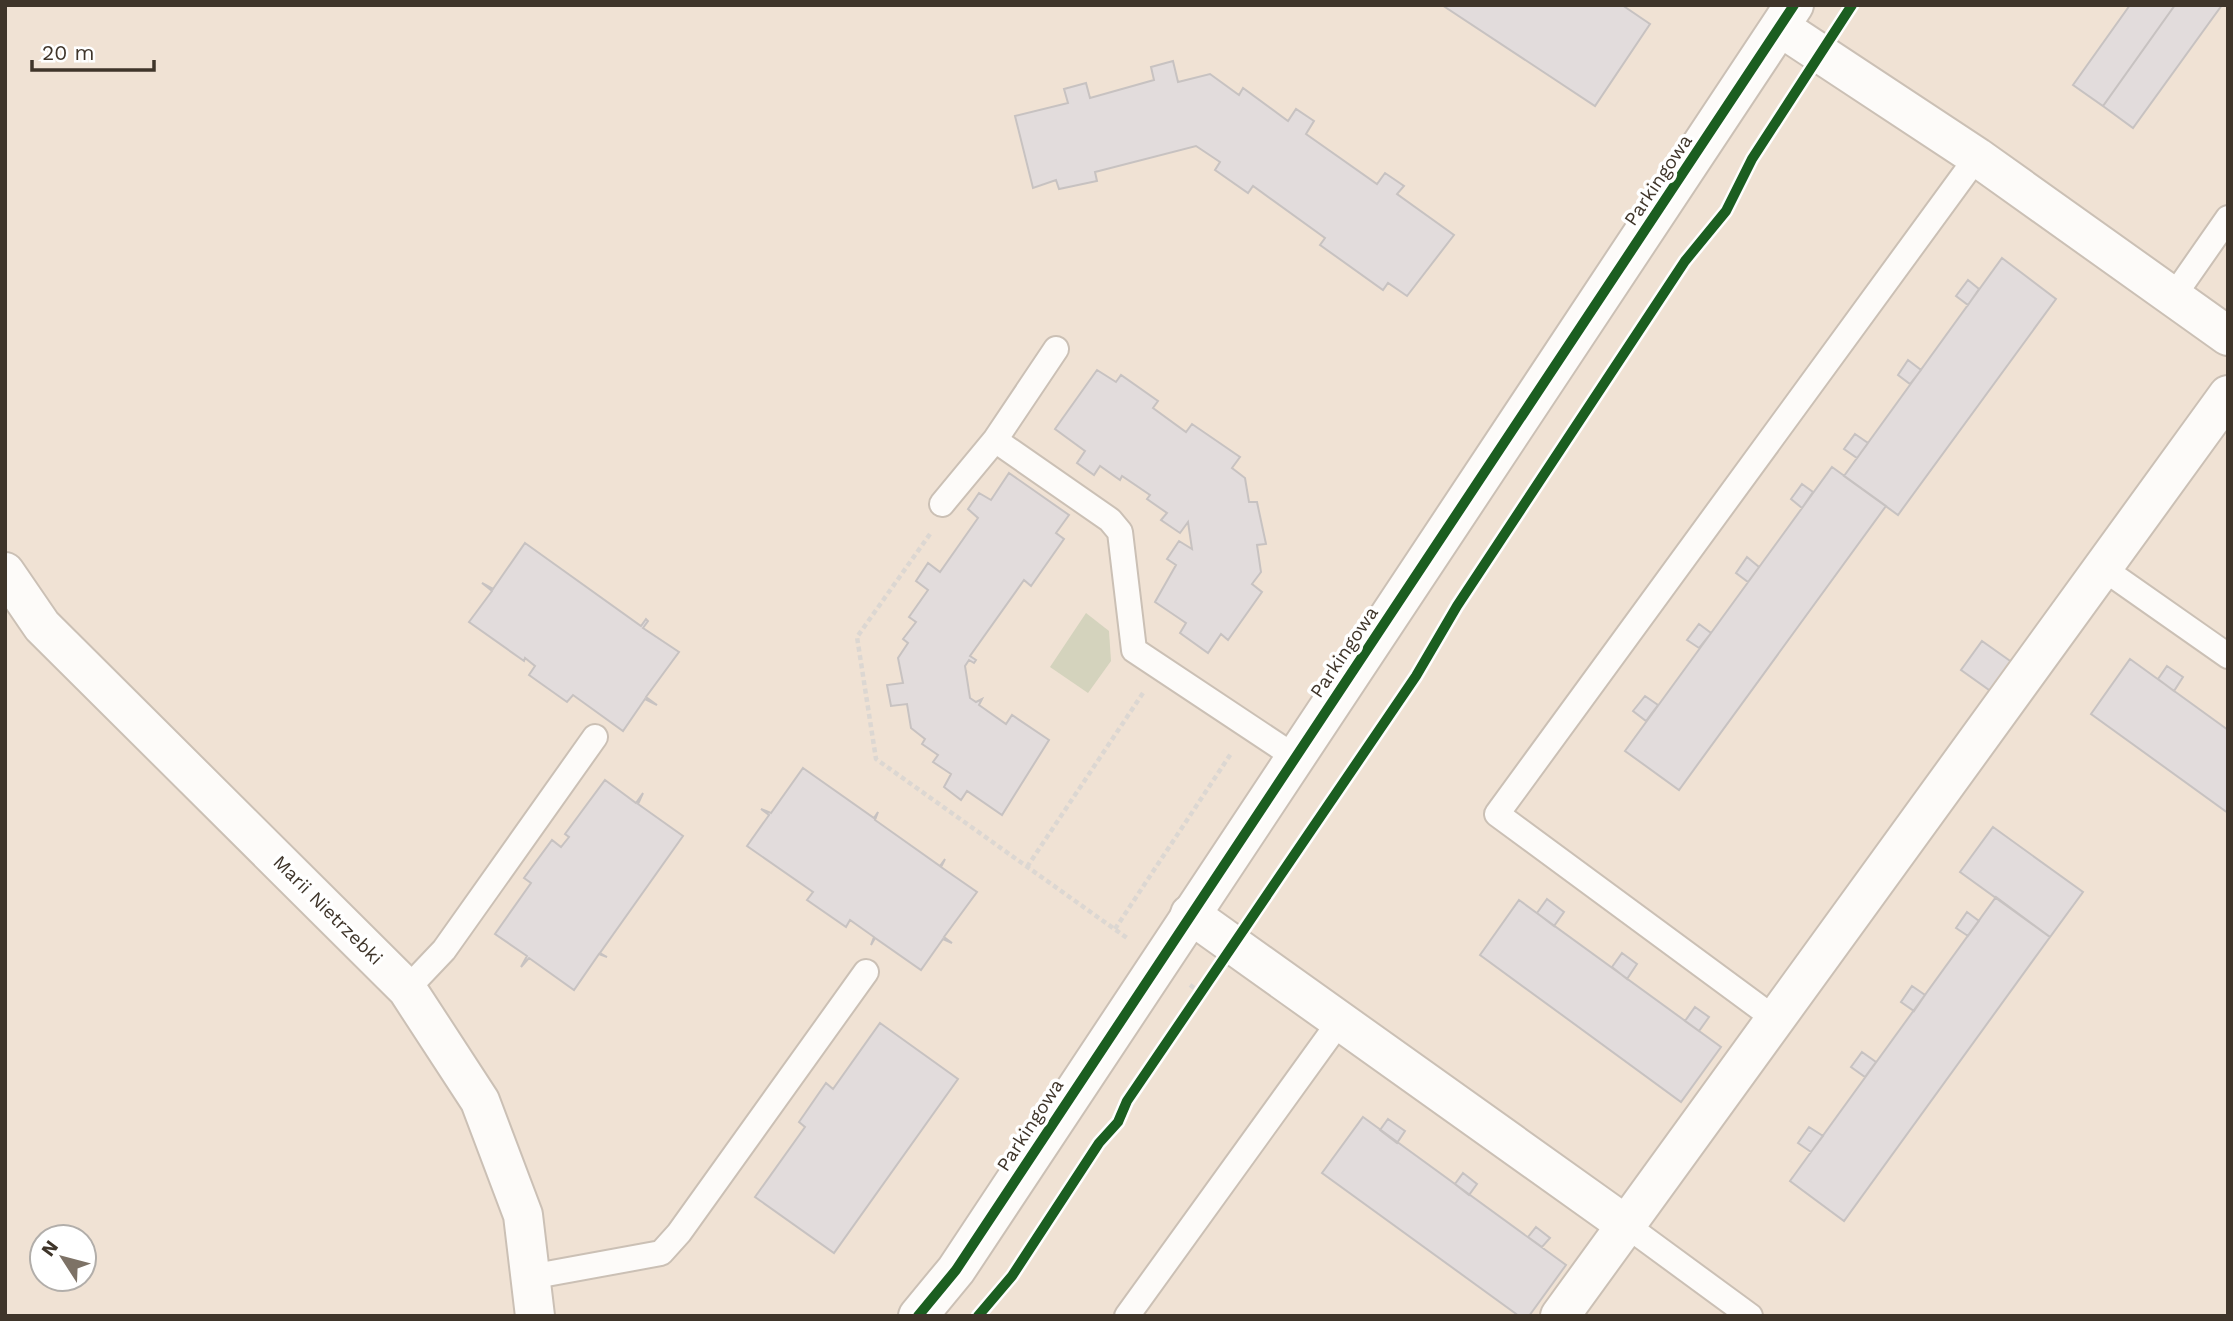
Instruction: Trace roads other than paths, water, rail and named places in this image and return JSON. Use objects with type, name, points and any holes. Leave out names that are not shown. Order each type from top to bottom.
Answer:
[{"type":"street","points":[[1787,16],[2228,336]]},
{"type":"street","name":"Parkingowa","points":[[918,1316],[956,1270],[1787,16]]},
{"type":"street","points":[[1560,1316],[2228,395]]},
{"type":"street","name":"Marii Nietrzebki","points":[[5,572],[42,626],[407,989],[480,1101],[523,1215],[535,1316]]},
{"type":"street","points":[[1190,914],[1626,1225]]},
{"type":"lane","points":[[1775,1019],[1497,814],[1978,157]]},
{"type":"lane","points":[[2173,297],[2228,218]]},
{"type":"lane","points":[[942,504],[995,440],[1056,349]]},
{"type":"lane","points":[[995,440],[1110,520],[1120,532],[1134,650],[1295,757]]},
{"type":"lane","points":[[2104,569],[2228,656]]},
{"type":"lane","points":[[407,989],[444,950],[595,737]]},
{"type":"lane","points":[[530,1277],[661,1253],[679,1233],[866,972]]},
{"type":"lane","points":[[1127,1316],[1340,1021]]},
{"type":"lane","points":[[1626,1225],[1749,1316]]}]
